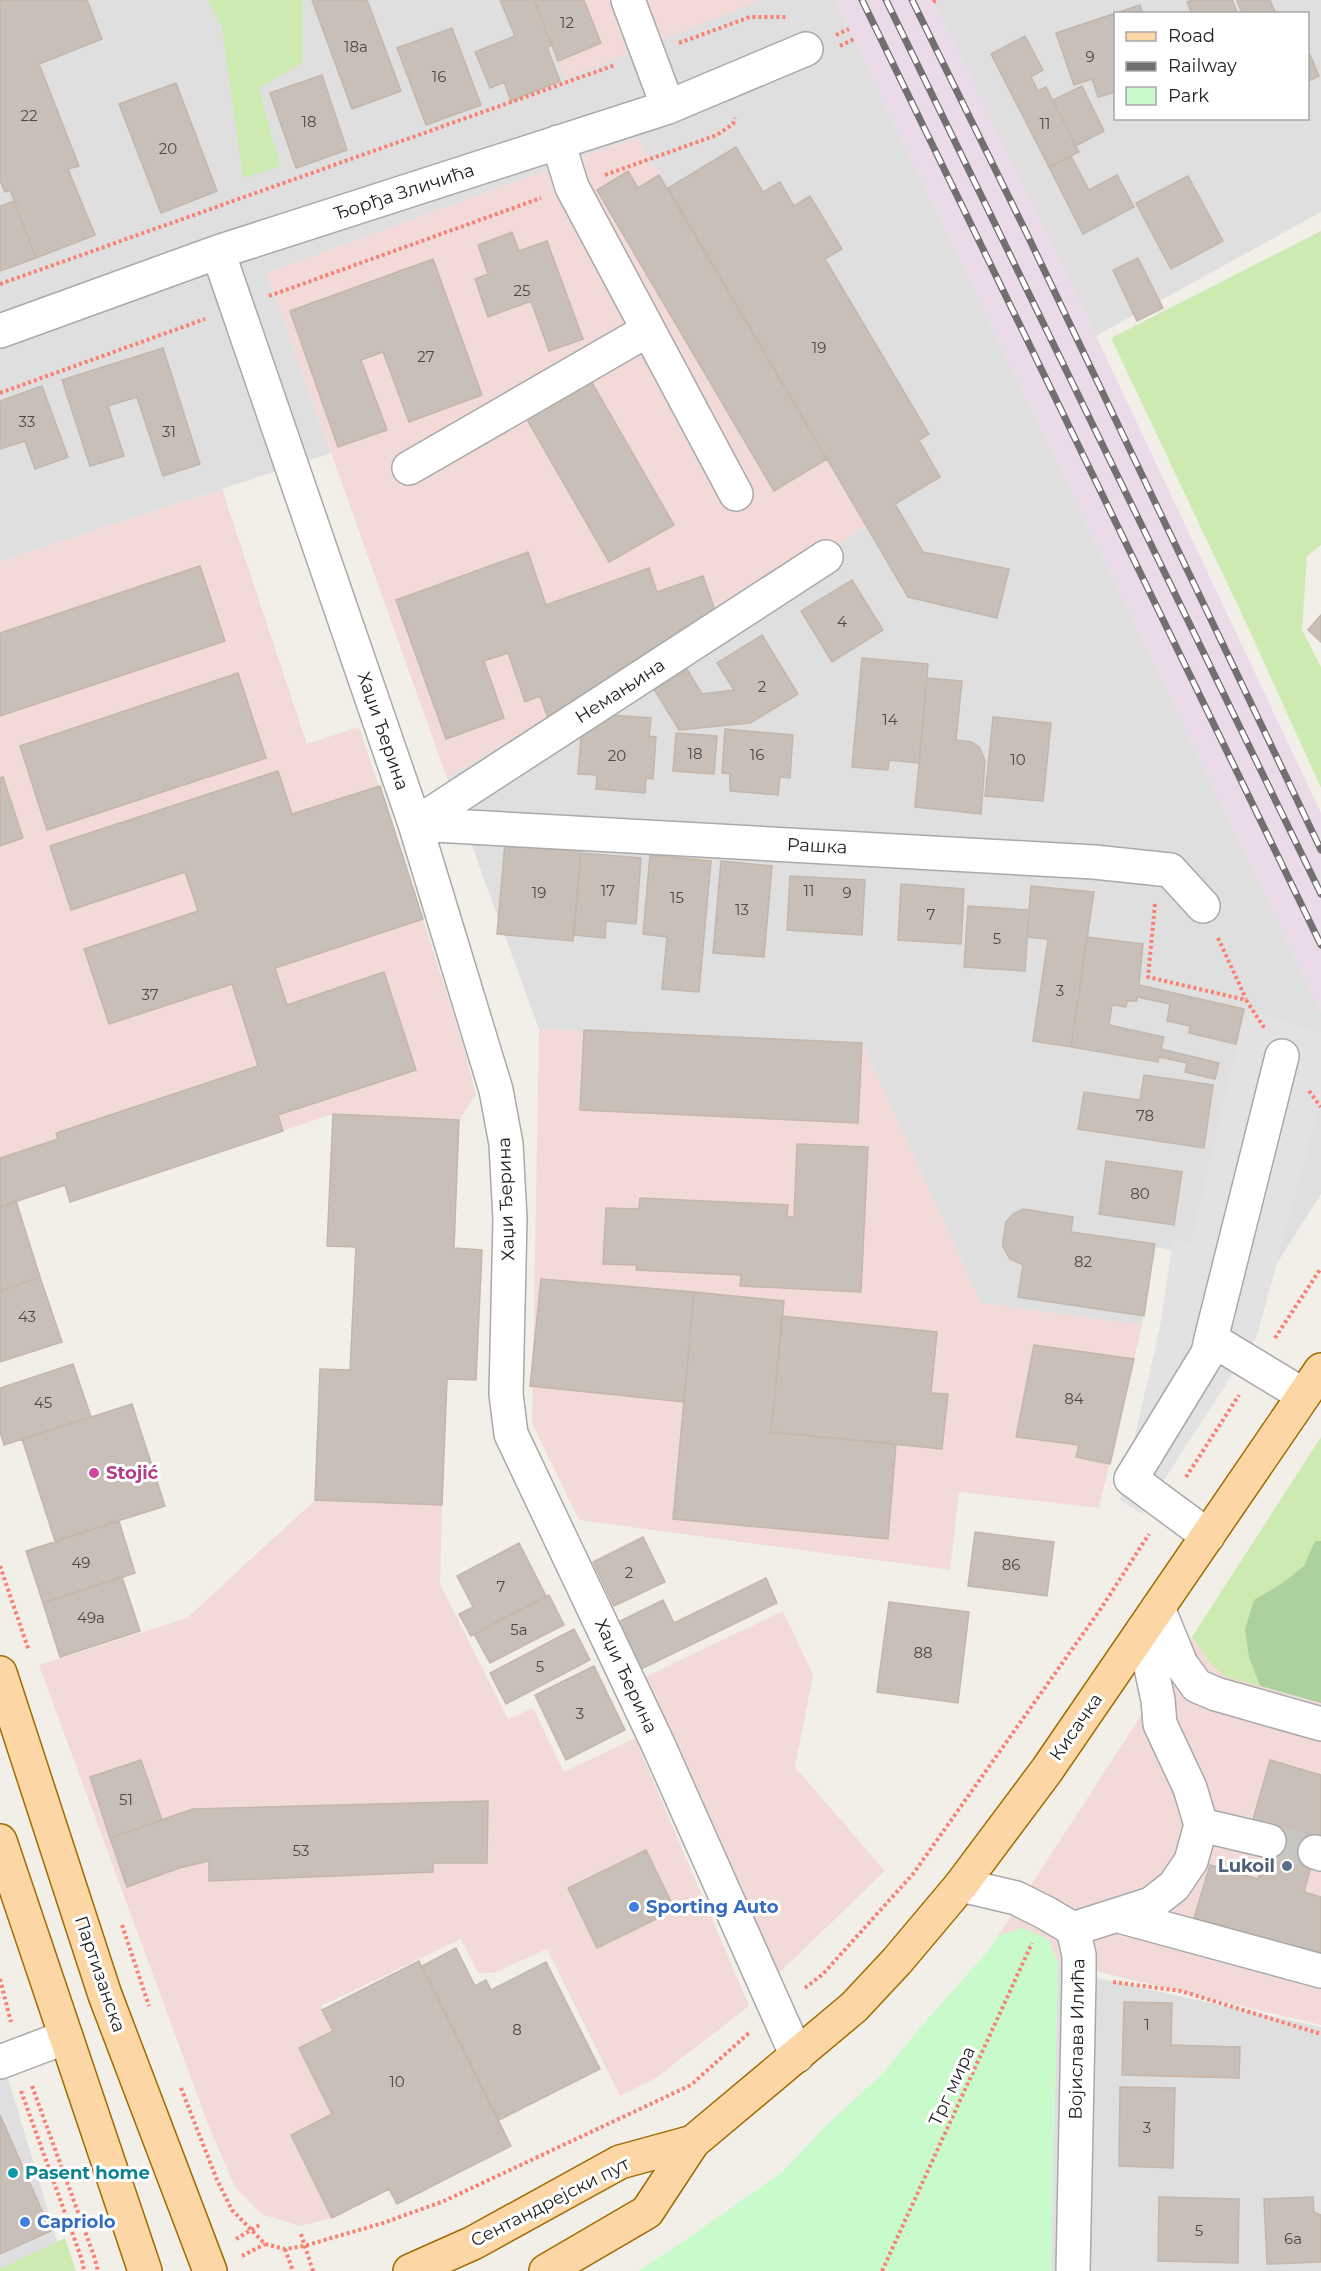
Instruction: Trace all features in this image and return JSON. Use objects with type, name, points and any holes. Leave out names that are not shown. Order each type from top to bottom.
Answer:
[{"type":"main road","name":"Кисачка","points":[[797,2056],[854,2007],[962,1885],[1047,1770],[1312,1382]]},
{"type":"main road","name":"Партизанска","points":[[0,1673],[105,1995],[210,2271]]},
{"type":"main road","points":[[0,1841],[145,2271]]},
{"type":"main road","name":"Сентандрејски пут","points":[[546,2271],[647,2212],[693,2142],[797,2056]]},
{"type":"main road","name":"Сентандрејски пут","points":[[410,2271],[473,2243],[620,2162],[693,2142]]},
{"type":"street","points":[[628,0],[668,107]]},
{"type":"street","name":"Ђорђа Зличића","points":[[0,331],[218,252],[668,107],[803,50]]},
{"type":"street","points":[[558,142],[572,187],[736,494]]},
{"type":"street","name":"Хаџи Ђерина","points":[[218,252],[415,824],[496,1090],[506,1144],[510,1219],[506,1394],[511,1434],[657,1742],[797,2056]]},
{"type":"street","points":[[409,468],[648,330]]},
{"type":"street","name":"Немањина","points":[[415,824],[826,557]]},
{"type":"street","name":"Рашка","points":[[415,824],[1094,861],[1170,870],[1203,906]]},
{"type":"street","points":[[1208,1536],[1131,1479],[1208,1353],[1282,1056]]},
{"type":"street","points":[[1210,1339],[1257,1367],[1312,1382]]},
{"type":"street","points":[[1151,1619],[1197,1686],[1216,1694],[1321,1724]]},
{"type":"street","points":[[962,1885],[1016,1898],[1060,1921],[1119,1916],[1151,1904],[1174,1886],[1191,1861],[1201,1825],[1190,1788],[1160,1724],[1151,1619]]},
{"type":"street","points":[[1201,1825],[1269,1841]]},
{"type":"street","points":[[1119,1916],[1321,1971]]},
{"type":"street","name":"Војислава Илића","points":[[1060,1921],[1079,1955],[1073,2271]]},
{"type":"street","points":[[9,2071],[66,2037]]},
{"type":"path","points":[[0,284],[750,17],[788,17],[803,50]]},
{"type":"path","points":[[0,393],[717,135]]},
{"type":"path","points":[[1155,900],[1148,977],[1246,1000]]},
{"type":"path","points":[[1203,906],[1246,1000],[1282,1056]]},
{"type":"path","points":[[200,2134],[217,2180],[232,2210],[265,2244],[285,2249],[304,2246],[383,2223],[444,2201],[691,2085],[775,2010],[824,1974],[913,1874],[1102,1607],[1321,1268]]},
{"type":"path","name":"Трг мира","points":[[882,2271],[1060,1921]]},
{"type":"path","points":[[1079,1978],[1181,1991],[1321,2034]]},
{"type":"path","points":[[0,1979],[12,2024]]},
{"type":"path","points":[[9,2071],[82,2260],[84,2271]]},
{"type":"path","points":[[34,2091],[98,2271]]},
{"type":"path","points":[[301,2234],[313,2271]]},
{"type":"path","points":[[285,2249],[293,2271]]},
{"type":"shaded area","points":[[0,0],[835,0],[1321,1011],[1321,1194],[1274,1268],[1155,1247],[1142,1325],[981,1303],[862,1043],[539,1029],[447,778],[866,527],[637,137],[267,273],[331,453],[0,562]]},
{"type":"shaded area","points":[[534,0],[758,0],[758,1],[565,79]]},
{"type":"shaded area","points":[[835,0],[932,0],[1096,336],[1321,813],[1321,1011]]},
{"type":"shaded area","points":[[932,0],[1321,0],[1321,212],[1096,336]]},
{"type":"shaded area","points":[[637,137],[866,527],[447,778],[267,273]]},
{"type":"shaded area","points":[[222,489],[307,744],[359,727],[423,919],[464,1048],[476,1095],[459,1120],[333,1114],[70,1202],[65,1186],[0,1207],[0,562]]},
{"type":"shaded area","points":[[1246,1009],[1321,1032],[1321,1101],[1257,1336],[1142,1514],[1120,1500],[1160,1327],[1173,1239],[1190,1244]]},
{"type":"shaded area","points":[[539,1029],[862,1043],[981,1303],[1142,1325],[1099,1508],[959,1492],[950,1570],[579,1520],[532,1423]]},
{"type":"shaded area","points":[[315,1500],[442,1505],[440,1584],[508,1719],[533,1708],[564,1772],[635,1738],[749,2006],[656,2078],[620,2096],[547,1949],[493,1973],[478,1973],[461,1939],[321,2006],[333,2031],[299,2048],[332,2114],[291,2135],[332,2218],[300,2226],[261,2214],[235,2187],[208,2124],[39,1665],[187,1618]]},
{"type":"shaded area","points":[[783,1611],[813,1675],[795,1767],[885,1871],[776,1976],[674,1738],[645,1677]]},
{"type":"shaded area","points":[[1192,1637],[1211,1664],[1321,1702],[1321,2025],[1058,1962],[1048,1939],[998,1936]]},
{"type":"shaded area","points":[[1058,1962],[1096,1978],[1321,2027],[1321,2271],[1051,2271]]},
{"type":"shaded area","points":[[0,2052],[58,2244],[0,2269]]},
{"type":"green space","points":[[208,0],[303,0],[303,62],[259,88],[280,166],[243,178],[222,27]]},
{"type":"green space","points":[[1321,231],[1321,545],[1307,556],[1302,630],[1321,667],[1321,788],[1247,625],[1111,338]]},
{"type":"green space","points":[[1321,1437],[1321,1703],[1224,1676],[1211,1664],[1192,1637]]},
{"type":"green space","points":[[1315,1541],[1321,1541],[1321,1703],[1260,1686],[1249,1657],[1245,1629],[1254,1600],[1281,1584],[1304,1566]]},
{"type":"green space","points":[[1023,1928],[1048,1939],[1058,1962],[1051,2271],[638,2271],[782,2172],[826,2126],[884,2072],[989,1950],[998,1936]]},
{"type":"green space","points":[[65,2238],[76,2271],[0,2271],[0,2269]]},
{"type":"building","points":[[0,0],[87,0],[102,39],[39,64],[79,166],[68,169],[95,235],[36,258],[10,190],[5,192],[0,180]]},
{"type":"building","points":[[312,0],[367,0],[401,91],[352,109]]},
{"type":"building","points":[[500,0],[534,0],[552,45],[547,47],[560,81],[511,101],[504,82],[490,88],[475,52],[515,36]]},
{"type":"building","points":[[534,0],[584,0],[601,43],[558,61]]},
{"type":"building","points":[[1232,0],[1237,12],[1191,12],[1187,2]]},
{"type":"building","points":[[1237,0],[1270,0],[1275,12],[1241,12]]},
{"type":"building","points":[[1140,5],[1142,12],[1119,12]]},
{"type":"building","points":[[1114,14],[1114,93],[1098,97],[1092,79],[1074,85],[1056,33]]},
{"type":"building","points":[[452,28],[481,105],[426,125],[397,48]]},
{"type":"building","points":[[1025,36],[1043,70],[1031,77],[1038,91],[1046,87],[1079,152],[1049,167],[991,54]]},
{"type":"building","points":[[1309,52],[1319,76],[1309,81]]},
{"type":"building","points":[[322,75],[347,150],[296,168],[270,93]]},
{"type":"building","points":[[176,83],[217,191],[161,213],[119,104]]},
{"type":"building","points":[[1082,86],[1104,131],[1076,146],[1053,100]]},
{"type":"building","points":[[736,147],[763,192],[780,182],[794,206],[810,196],[842,249],[825,259],[929,434],[919,440],[940,477],[895,504],[923,552],[1009,569],[997,618],[908,597],[668,188]]},
{"type":"building","points":[[1071,156],[1089,190],[1117,175],[1134,207],[1083,234],[1049,167]]},
{"type":"building","points":[[628,171],[638,188],[659,175],[827,459],[774,491],[597,190]]},
{"type":"building","points":[[1188,176],[1223,241],[1171,269],[1136,203]]},
{"type":"building","points":[[14,201],[36,258],[0,271],[0,206]]},
{"type":"building","points":[[512,232],[519,251],[547,241],[583,339],[549,351],[531,301],[488,317],[475,279],[488,274],[478,245]]},
{"type":"building","points":[[1138,258],[1163,308],[1137,321],[1113,270]]},
{"type":"building","points":[[433,259],[482,395],[409,422],[383,352],[361,360],[387,430],[338,447],[290,311]]},
{"type":"building","points":[[163,348],[200,464],[163,476],[137,397],[108,406],[124,456],[90,466],[62,380]]},
{"type":"building","points":[[590,379],[674,525],[609,562],[525,416]]},
{"type":"building","points":[[42,386],[68,457],[35,469],[25,441],[0,449],[0,401]]},
{"type":"building","points":[[528,552],[546,605],[649,568],[657,592],[703,576],[717,616],[548,718],[540,696],[525,702],[508,653],[484,661],[504,718],[446,739],[396,600]]},
{"type":"building","points":[[200,566],[225,641],[0,716],[0,633]]},
{"type":"building","points":[[852,580],[883,630],[832,662],[801,611]]},
{"type":"building","points":[[1321,615],[1321,642],[1308,630]]},
{"type":"building","points":[[762,635],[798,694],[750,723],[679,730],[649,681],[682,661],[702,694],[734,690],[717,663]]},
{"type":"building","points":[[862,658],[928,664],[919,763],[889,760],[888,770],[852,767]]},
{"type":"building","points":[[238,673],[266,758],[47,830],[20,746]]},
{"type":"building","points":[[927,678],[962,681],[956,740],[972,742],[980,748],[985,761],[981,814],[915,807]]},
{"type":"building","points":[[598,714],[651,718],[649,736],[656,737],[653,779],[646,778],[645,793],[596,789],[597,775],[578,774],[582,725],[597,726]]},
{"type":"building","points":[[993,717],[1051,723],[1043,801],[985,796]]},
{"type":"building","points":[[725,729],[793,735],[790,778],[780,777],[778,795],[730,791],[730,774],[722,773]]},
{"type":"building","points":[[676,733],[717,736],[714,774],[673,771]]},
{"type":"building","points":[[278,771],[292,814],[380,786],[423,919],[275,968],[287,1005],[384,972],[416,1070],[278,1115],[283,1131],[70,1202],[65,1185],[0,1207],[0,1158],[58,1139],[56,1133],[258,1066],[232,984],[109,1024],[84,949],[198,911],[185,872],[71,910],[50,846]]},
{"type":"building","points":[[3,777],[23,838],[0,846],[0,778]]},
{"type":"building","points":[[505,843],[581,849],[573,941],[497,934]]},
{"type":"building","points":[[581,853],[641,858],[636,924],[606,921],[605,938],[574,935]]},
{"type":"building","points":[[650,855],[711,861],[699,992],[662,989],[667,937],[643,934]]},
{"type":"building","points":[[721,861],[772,866],[764,957],[713,953]]},
{"type":"building","points":[[790,876],[865,880],[862,935],[787,930]]},
{"type":"building","points":[[901,884],[964,889],[961,944],[898,940]]},
{"type":"building","points":[[1031,886],[1094,892],[1071,1047],[1033,1041],[1048,939],[1027,937]]},
{"type":"building","points":[[968,906],[1029,910],[1025,971],[964,967]]},
{"type":"building","points":[[1087,937],[1143,944],[1139,985],[1244,1009],[1236,1044],[1189,1033],[1190,1026],[1167,1021],[1170,1004],[1137,997],[1137,1001],[1127,1001],[1126,1007],[1112,1005],[1109,1025],[1164,1037],[1161,1049],[1219,1063],[1215,1079],[1185,1072],[1187,1063],[1159,1057],[1158,1062],[1071,1047]]},
{"type":"building","points":[[584,1030],[862,1043],[858,1123],[580,1110]]},
{"type":"building","points":[[1144,1075],[1213,1085],[1204,1148],[1078,1129],[1084,1092],[1140,1100]]},
{"type":"building","points":[[333,1114],[459,1120],[454,1248],[482,1250],[476,1380],[447,1379],[442,1505],[315,1500],[320,1369],[350,1370],[356,1247],[327,1246]]},
{"type":"building","points":[[797,1144],[868,1147],[861,1292],[740,1286],[741,1275],[636,1270],[637,1265],[603,1264],[606,1208],[639,1209],[640,1198],[788,1205],[787,1217],[794,1217]]},
{"type":"building","points":[[1106,1161],[1182,1172],[1174,1225],[1099,1214]]},
{"type":"building","points":[[16,1201],[40,1277],[0,1291],[0,1207]]},
{"type":"building","points":[[1023,1209],[1073,1217],[1071,1232],[1155,1244],[1144,1316],[1018,1297],[1023,1265],[1010,1259],[1003,1247],[1003,1241],[1006,1222],[1013,1214]]},
{"type":"building","points":[[40,1277],[62,1342],[0,1362],[0,1291]]},
{"type":"building","points":[[541,1279],[694,1292],[684,1402],[530,1386]]},
{"type":"building","points":[[694,1292],[784,1301],[771,1432],[896,1444],[888,1539],[673,1519]]},
{"type":"building","points":[[782,1316],[937,1332],[931,1393],[948,1394],[942,1449],[771,1432]]},
{"type":"building","points":[[1034,1345],[1134,1359],[1110,1464],[1076,1457],[1079,1445],[1016,1437]]},
{"type":"building","points":[[73,1364],[91,1417],[4,1445],[0,1432],[0,1388]]},
{"type":"building","name":"Stojić","points":[[132,1404],[165,1506],[55,1541],[22,1439]]},
{"type":"building","points":[[119,1521],[135,1573],[43,1603],[26,1551]]},
{"type":"building","points":[[975,1532],[1054,1542],[1047,1596],[968,1586]]},
{"type":"building","points":[[643,1537],[665,1582],[614,1606],[593,1562]]},
{"type":"building","points":[[519,1543],[546,1596],[471,1636],[459,1614],[473,1607],[457,1576]]},
{"type":"building","points":[[122,1577],[140,1631],[60,1657],[43,1603]]},
{"type":"building","points":[[766,1578],[777,1603],[639,1670],[616,1623],[663,1600],[674,1623]]},
{"type":"building","points":[[549,1595],[564,1625],[490,1663],[474,1634]]},
{"type":"building","points":[[889,1602],[969,1612],[958,1703],[877,1692]]},
{"type":"building","points":[[574,1629],[590,1660],[506,1704],[490,1673]]},
{"type":"building","points":[[594,1666],[625,1730],[566,1760],[535,1695]]},
{"type":"building","points":[[141,1760],[162,1820],[110,1838],[90,1777]]},
{"type":"building","points":[[1270,1760],[1321,1775],[1321,1850],[1316,1849],[1304,1892],[1321,1897],[1321,1955],[1194,1918],[1210,1865],[1258,1879],[1271,1835],[1250,1830]]},
{"type":"building","points":[[488,1801],[487,1863],[433,1863],[433,1872],[209,1881],[209,1861],[179,1868],[127,1887],[110,1838],[193,1809]]},
{"type":"building","points":[[646,1850],[675,1910],[597,1948],[568,1888]]},
{"type":"building","points":[[456,1948],[475,1986],[486,1980],[491,1990],[546,1962],[600,2069],[499,2120],[422,1966]]},
{"type":"building","points":[[419,1961],[511,2146],[397,2204],[389,2189],[332,2218],[291,2135],[332,2114],[299,2048],[333,2031],[322,2010]]},
{"type":"building","points":[[1124,2002],[1172,2003],[1171,2045],[1240,2047],[1239,2078],[1122,2075]]},
{"type":"building","points":[[1120,2087],[1175,2088],[1173,2168],[1119,2166]]},
{"type":"building","name":"Pasent home","points":[[0,2115],[51,2231],[0,2254]]},
{"type":"building","points":[[1159,2197],[1239,2199],[1238,2263],[1158,2261]]},
{"type":"building","points":[[1313,2197],[1314,2212],[1321,2215],[1321,2262],[1267,2264],[1264,2199]]},
{"type":"tunnel","points":[[1269,1841],[1315,1852]]},
{"type":"railway","points":[[862,0],[1321,945]]},
{"type":"railway","points":[[886,0],[1321,894]]},
{"type":"railway","points":[[912,0],[1025,230],[1321,850]]},
{"type":"place","name":"Stojić","points":[[94,1473]]},
{"type":"place","name":"Lukoil","points":[[1287,1866]]},
{"type":"place","name":"Sporting Auto","points":[[634,1907]]},
{"type":"place","name":"Pasent home","points":[[13,2173]]},
{"type":"place","name":"Capriolo","points":[[25,2222]]}]
